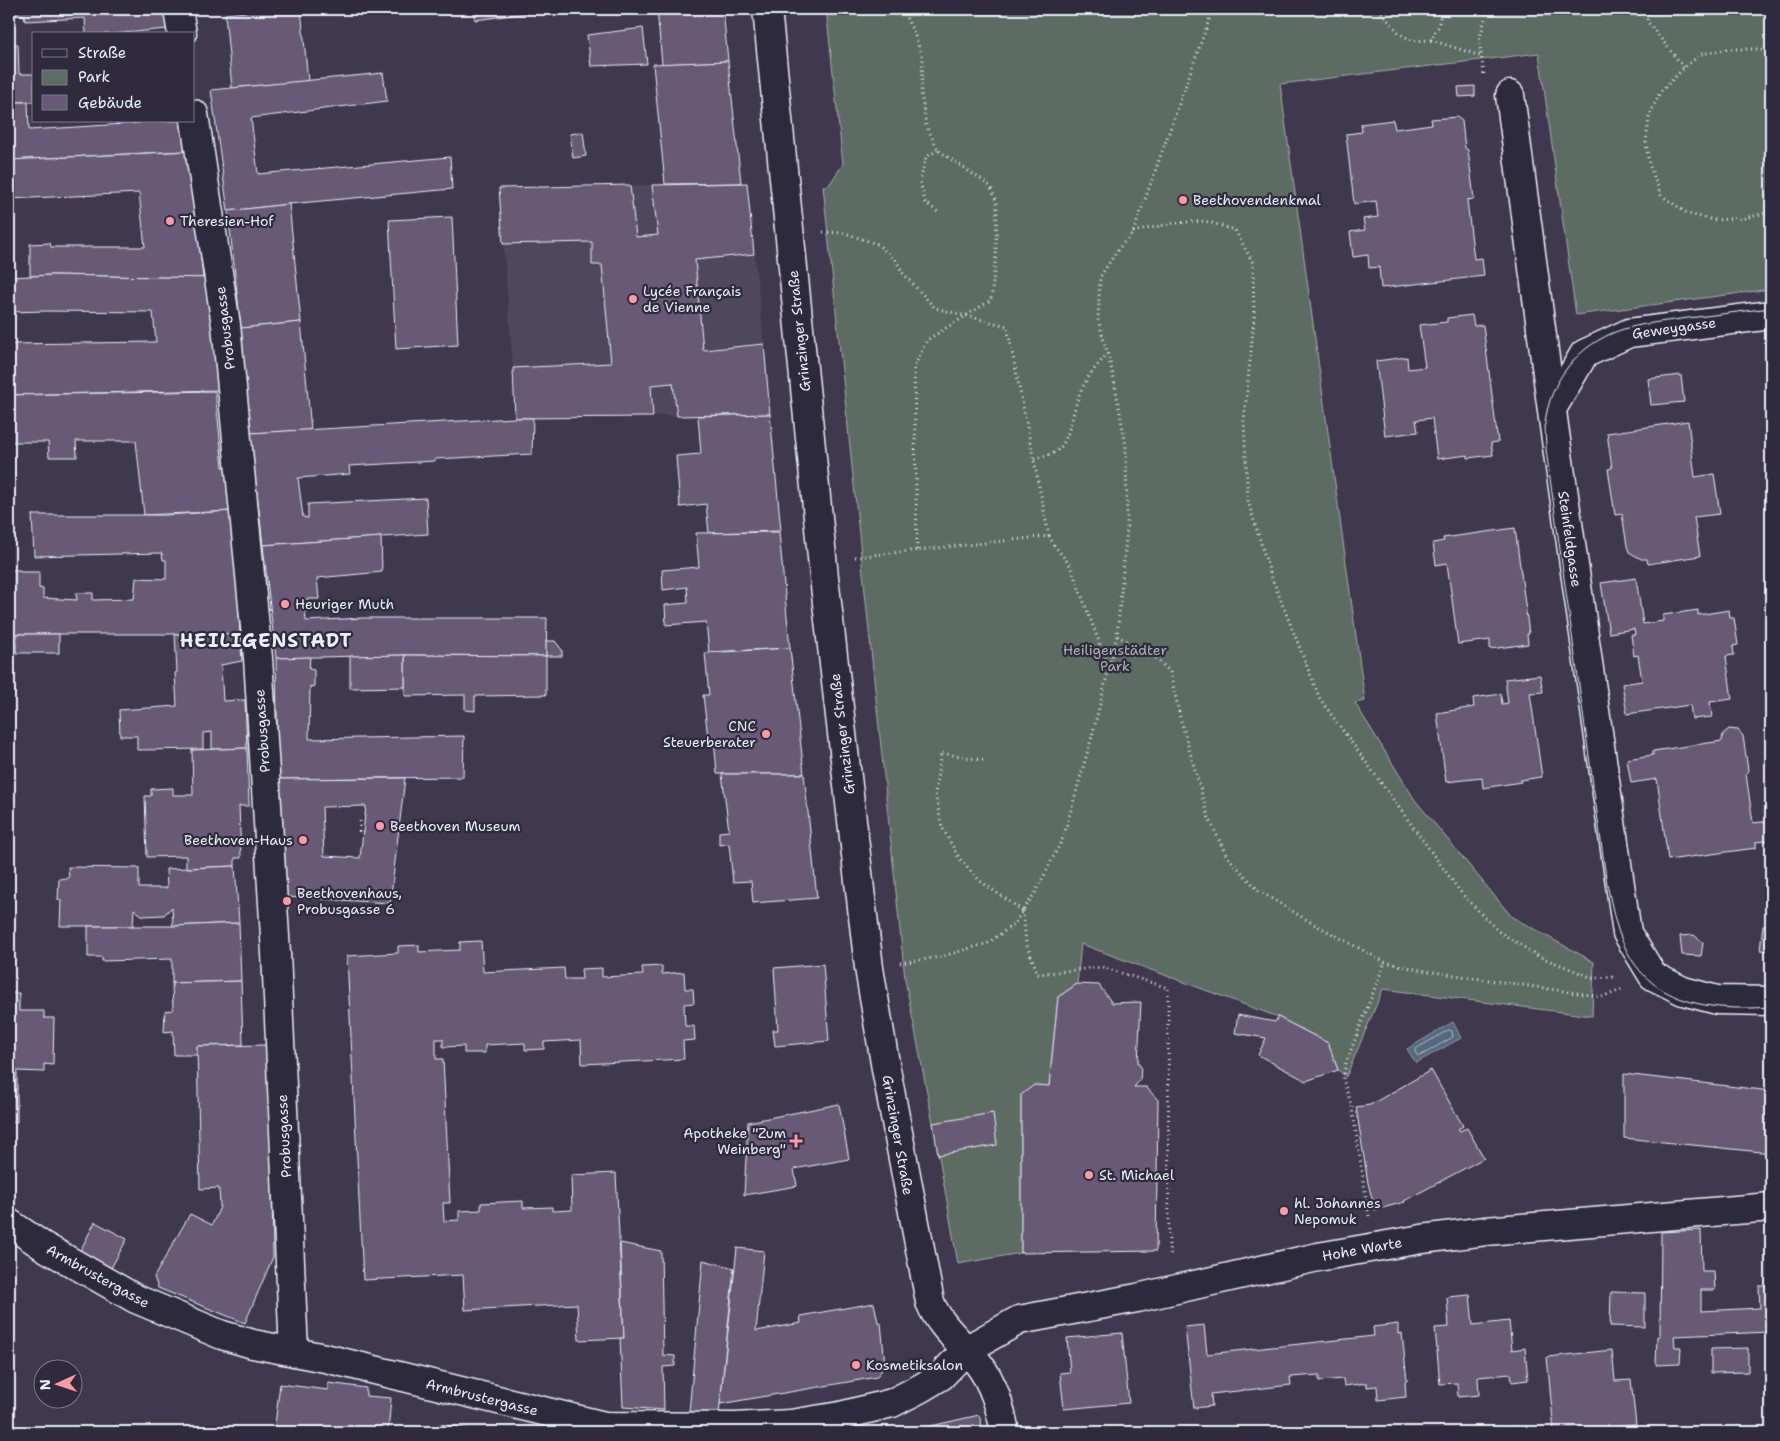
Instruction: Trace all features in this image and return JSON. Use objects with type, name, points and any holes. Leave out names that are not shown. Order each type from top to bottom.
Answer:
[{"type":"street","points":[[178,9],[182,32]]},
{"type":"street","name":"Grinzinger Straße","points":[[767,9],[823,560],[869,968],[925,1284],[935,1314],[941,1324],[979,1364],[997,1396],[1005,1432]]},
{"type":"street","name":"Steinfeldgasse","points":[[1510,95],[1552,409],[1627,933],[1654,976]]},
{"type":"street","name":"Probusgasse","points":[[195,121],[226,326],[258,658],[276,953],[294,1352]]},
{"type":"street","name":"Geweygasse","points":[[1552,409],[1584,354],[1630,333],[1771,315]]},
{"type":"street","points":[[1654,976],[1683,991],[1717,1000],[1771,1001]]},
{"type":"street","name":"Hohe Warte","points":[[966,1350],[1019,1320],[1137,1298],[1306,1259],[1486,1231],[1771,1207]]},
{"type":"street","name":"Armbrustergasse","points":[[9,1223],[42,1246],[136,1299],[222,1335],[253,1344],[334,1360],[605,1426],[735,1427],[792,1424],[840,1416],[892,1403],[941,1376],[966,1350]]},
{"type":"path","points":[[902,9],[914,33],[923,59],[921,92],[926,125],[938,150],[990,186],[997,202],[996,255],[992,300],[927,340],[914,367],[917,552]]},
{"type":"path","points":[[869,968],[940,957],[988,944],[1014,924],[1024,911],[1063,838],[1117,636],[1127,528],[1126,446],[1113,374],[1098,319],[1100,277],[1119,248],[1133,232],[1213,9]]},
{"type":"path","points":[[1378,9],[1400,34],[1413,41],[1431,40],[1481,56]]},
{"type":"path","points":[[1431,40],[1438,27],[1442,9]]},
{"type":"path","points":[[1488,9],[1479,40],[1484,75],[1510,95]]},
{"type":"path","points":[[1648,9],[1647,21],[1684,68]]},
{"type":"path","points":[[1771,54],[1759,50],[1729,49],[1700,54],[1660,92],[1648,117],[1646,143],[1649,164],[1660,195],[1688,214],[1715,220],[1744,218],[1771,212]]},
{"type":"path","points":[[938,150],[926,157],[920,181],[925,202],[939,213]]},
{"type":"path","points":[[1133,232],[1173,224],[1205,221],[1235,230],[1253,263],[1254,320],[1244,421],[1248,501],[1270,573],[1320,699],[1462,894],[1498,930],[1538,956],[1593,978],[1654,976]]},
{"type":"path","points":[[818,232],[844,233],[877,244],[895,259],[902,273],[935,308],[1007,326],[1049,536],[1070,564],[1109,668]]},
{"type":"path","points":[[1034,459],[1052,454],[1061,448],[1079,394],[1090,374],[1107,354]]},
{"type":"path","points":[[823,560],[917,552],[1049,536]]},
{"type":"path","points":[[1117,636],[1150,652],[1170,672],[1180,717],[1208,816],[1226,856],[1259,891],[1312,923],[1385,962],[1420,970],[1604,997]]},
{"type":"path","points":[[983,760],[941,753],[935,793],[942,827],[959,858],[980,881],[1024,911]]},
{"type":"path","points":[[360,821],[359,833],[363,833]]},
{"type":"path","points":[[1024,911],[1026,944],[1038,974],[1102,968],[1168,988],[1169,1247],[1176,1288]]},
{"type":"path","points":[[1374,1247],[1352,1107],[1344,1079],[1346,1064],[1385,962]]},
{"type":"shaded area","name":"Lycée Français de Vienne","points":[[747,183],[770,414],[515,418],[499,188]]},
{"type":"green space","name":"Heiligenstädter Park","points":[[826,9],[1771,9],[1771,289],[1576,315],[1539,53],[1280,84],[1365,701],[1355,703],[1415,800],[1512,917],[1594,962],[1592,1016],[1383,989],[1346,1077],[1338,1070],[1328,1043],[1278,1017],[1081,944],[1077,984],[1058,997],[1049,1086],[1034,1086],[1021,1095],[1021,1253],[958,1264],[905,979],[823,186],[829,185],[843,164]]},
{"type":"water","points":[[1453,1022],[1461,1038],[1416,1063],[1407,1049]]},
{"type":"building","points":[[9,9],[164,9],[167,29],[134,32],[86,32],[85,18],[25,21],[24,15],[9,13]]},
{"type":"building","points":[[246,9],[301,9],[308,81],[232,88],[225,14],[246,12]]},
{"type":"building","points":[[473,9],[527,9],[528,13],[475,20]]},
{"type":"building","points":[[657,9],[723,9],[728,61],[662,64]]},
{"type":"building","points":[[643,28],[647,64],[591,66],[587,35]]},
{"type":"building","points":[[18,44],[19,74],[32,74],[32,102],[9,102],[9,45]]},
{"type":"building","points":[[728,61],[741,183],[665,184],[653,64]]},
{"type":"building","points":[[383,73],[387,101],[251,118],[258,174],[450,157],[452,189],[228,211],[211,90]]},
{"type":"building","points":[[1475,86],[1475,96],[1459,97],[1458,87]]},
{"type":"building","points":[[9,102],[28,102],[29,130],[140,122],[182,122],[185,151],[9,160]]},
{"type":"building","points":[[1457,117],[1462,121],[1465,148],[1468,150],[1474,199],[1467,200],[1474,259],[1482,258],[1484,276],[1381,288],[1379,267],[1369,268],[1368,255],[1353,257],[1350,232],[1365,230],[1363,219],[1378,217],[1376,201],[1354,204],[1346,134],[1362,132],[1361,124],[1393,120],[1395,129],[1432,124],[1431,119]]},
{"type":"building","points":[[583,132],[586,156],[573,158],[570,134]]},
{"type":"building","name":"Theresien-Hof","points":[[190,151],[203,278],[30,276],[30,244],[50,243],[51,247],[145,247],[139,193],[9,199],[9,160]]},
{"type":"building","name":"Lycée Français de Vienne","points":[[747,183],[754,254],[695,260],[703,350],[764,344],[770,414],[677,416],[673,383],[651,385],[653,417],[515,418],[513,368],[611,363],[602,265],[592,265],[592,242],[503,244],[499,188],[630,185],[636,237],[658,235],[652,185]]},
{"type":"building","points":[[289,204],[301,322],[241,328],[228,211]]},
{"type":"building","points":[[452,217],[458,345],[396,349],[389,220]]},
{"type":"building","points":[[52,275],[211,278],[221,390],[9,395],[9,344],[156,342],[153,312],[9,312],[9,277]]},
{"type":"building","points":[[1472,315],[1474,326],[1483,325],[1498,442],[1491,443],[1493,455],[1468,458],[1468,455],[1437,459],[1432,418],[1416,420],[1418,432],[1385,436],[1376,361],[1407,357],[1408,369],[1425,367],[1419,325],[1447,322],[1447,318]]},
{"type":"building","points":[[301,322],[311,430],[250,433],[241,328]]},
{"type":"building","points":[[1681,375],[1684,402],[1651,405],[1648,379]]},
{"type":"building","points":[[215,391],[223,467],[228,467],[233,511],[144,515],[136,441],[76,441],[77,457],[49,457],[48,442],[9,442],[9,395]]},
{"type":"building","points":[[770,414],[781,531],[709,533],[706,504],[680,507],[676,456],[701,454],[698,416]]},
{"type":"building","points":[[533,418],[532,454],[349,466],[350,474],[298,478],[303,517],[308,518],[308,504],[426,498],[428,534],[263,545],[250,433]]},
{"type":"building","points":[[1688,421],[1695,477],[1714,474],[1720,514],[1694,517],[1700,556],[1648,564],[1647,559],[1641,559],[1629,552],[1622,514],[1615,515],[1608,469],[1612,468],[1607,433]]},
{"type":"building","points":[[233,511],[240,634],[9,634],[9,570],[39,572],[39,588],[43,589],[43,598],[77,600],[76,593],[93,593],[93,600],[134,599],[136,578],[166,579],[166,560],[163,560],[162,553],[34,556],[32,515],[164,515]]},
{"type":"building","points":[[1515,528],[1529,634],[1527,634],[1528,644],[1490,649],[1490,640],[1458,644],[1447,563],[1436,565],[1433,543],[1444,541],[1443,538]]},
{"type":"building","points":[[779,532],[790,648],[709,652],[706,622],[666,625],[665,605],[688,603],[687,587],[663,590],[662,570],[699,567],[696,533]]},
{"type":"building","points":[[381,537],[382,572],[317,578],[319,599],[304,599],[306,621],[363,618],[547,618],[546,656],[405,655],[276,658],[263,545]]},
{"type":"building","points":[[1636,578],[1643,624],[1663,621],[1663,615],[1698,610],[1698,615],[1729,610],[1730,618],[1734,618],[1738,645],[1733,646],[1734,655],[1726,656],[1732,699],[1710,702],[1712,717],[1692,719],[1690,705],[1627,714],[1622,684],[1642,681],[1638,655],[1634,656],[1631,635],[1635,635],[1634,629],[1609,633],[1601,583]]},
{"type":"building","points":[[16,634],[59,634],[59,653],[16,653]]},
{"type":"building","points":[[175,634],[240,634],[242,661],[221,665],[223,701],[245,700],[247,748],[212,749],[212,732],[203,733],[203,749],[137,750],[137,736],[120,736],[119,710],[177,706]]},
{"type":"building","points":[[546,641],[555,641],[562,650],[562,656],[546,656]]},
{"type":"building","points":[[790,648],[804,774],[717,774],[714,738],[708,738],[703,695],[709,695],[705,653]]},
{"type":"building","points":[[405,655],[546,656],[546,695],[475,696],[475,711],[465,710],[465,695],[405,696]]},
{"type":"building","points":[[405,655],[405,687],[350,688],[350,656]]},
{"type":"building","points":[[310,657],[309,669],[314,670],[314,687],[310,686],[309,739],[464,736],[463,777],[278,779],[276,658]]},
{"type":"building","points":[[1540,675],[1543,692],[1530,693],[1542,777],[1483,788],[1482,778],[1446,782],[1437,713],[1474,707],[1473,698],[1501,694],[1502,704],[1508,703],[1505,679]]},
{"type":"building","points":[[1729,729],[1738,730],[1743,736],[1753,823],[1771,821],[1771,840],[1756,842],[1756,848],[1668,860],[1657,779],[1631,783],[1627,759],[1653,755],[1653,751],[1722,741],[1723,734]]},
{"type":"building","points":[[247,748],[249,806],[239,806],[241,858],[235,858],[235,866],[186,868],[186,856],[147,857],[145,796],[151,796],[151,789],[173,788],[173,795],[193,795],[192,750]]},
{"type":"building","points":[[722,774],[804,774],[817,898],[753,903],[751,881],[733,882],[729,844],[719,845],[719,832],[729,831]]},
{"type":"building","name":"Beethoven-Haus","points":[[405,778],[390,903],[286,897],[278,779]],"holes":[[[366,806],[360,858],[324,856],[322,807]]]},
{"type":"building","points":[[235,866],[239,923],[173,926],[172,907],[164,915],[143,916],[134,909],[133,926],[60,926],[61,900],[58,900],[59,879],[69,878],[68,867],[139,868],[139,888],[167,888],[166,869]]},
{"type":"building","points":[[239,923],[241,981],[172,983],[172,959],[102,961],[102,957],[88,957],[88,926],[173,926]]},
{"type":"building","points":[[1763,926],[1771,926],[1771,951],[1760,950]]},
{"type":"building","points":[[1694,935],[1703,943],[1701,956],[1682,955],[1680,936]]},
{"type":"building","points":[[481,941],[483,972],[564,968],[565,979],[582,979],[581,969],[602,968],[602,977],[643,975],[642,967],[662,966],[662,974],[684,972],[685,989],[693,989],[694,1003],[684,1004],[685,1026],[694,1026],[695,1040],[683,1041],[684,1059],[582,1064],[581,1040],[544,1042],[544,1049],[525,1050],[525,1043],[485,1045],[485,1053],[464,1053],[464,1046],[443,1047],[443,1039],[436,1039],[436,1059],[443,1059],[450,1203],[443,1203],[444,1221],[459,1220],[459,1211],[481,1210],[481,1203],[523,1201],[523,1208],[552,1207],[552,1211],[572,1210],[571,1175],[616,1173],[624,1338],[579,1340],[577,1304],[465,1310],[463,1275],[363,1280],[347,956],[398,953],[398,946],[419,945],[419,952],[460,950],[460,942]]},
{"type":"building","points":[[823,964],[829,1041],[775,1046],[773,1030],[778,1030],[774,968]]},
{"type":"building","points":[[241,981],[243,1045],[197,1046],[197,1055],[174,1055],[173,1031],[164,1032],[165,1011],[173,1010],[172,983]]},
{"type":"building","name":"St. Michael","points":[[1077,984],[1099,985],[1112,1003],[1141,1002],[1138,1063],[1141,1067],[1140,1080],[1134,1087],[1146,1087],[1158,1100],[1156,1251],[1021,1253],[1021,1095],[1034,1085],[1049,1086],[1058,997]]},
{"type":"building","points":[[9,993],[19,993],[19,1011],[44,1011],[44,1018],[54,1018],[53,1065],[44,1064],[44,1072],[17,1071],[17,1122],[9,1122]]},
{"type":"building","points":[[1238,1015],[1275,1022],[1278,1017],[1328,1043],[1338,1070],[1306,1081],[1258,1055],[1266,1038],[1235,1033]]},
{"type":"building","points":[[270,1045],[273,1257],[245,1323],[158,1288],[154,1277],[190,1214],[212,1225],[220,1207],[219,1188],[200,1189],[197,1046]]},
{"type":"building","points":[[1431,1070],[1463,1126],[1458,1129],[1460,1131],[1467,1128],[1484,1158],[1405,1202],[1375,1210],[1368,1183],[1356,1107],[1370,1105]]},
{"type":"building","points":[[1624,1074],[1771,1091],[1771,1153],[1624,1138]]},
{"type":"building","name":"Apotheke \"Zum Weinberg\"","points":[[839,1104],[849,1159],[794,1169],[797,1186],[744,1195],[748,1122]]},
{"type":"building","points":[[993,1113],[997,1145],[938,1155],[933,1123]]},
{"type":"building","points":[[95,1222],[127,1239],[111,1268],[80,1251]]},
{"type":"building","points":[[1701,1230],[1702,1271],[1714,1271],[1715,1290],[1701,1290],[1701,1311],[1760,1308],[1759,1286],[1771,1286],[1771,1332],[1674,1336],[1675,1347],[1681,1347],[1680,1364],[1656,1365],[1657,1336],[1660,1336],[1661,1232]]},
{"type":"building","points":[[620,1243],[661,1251],[663,1355],[675,1356],[675,1366],[663,1367],[664,1410],[623,1407],[620,1338],[624,1338]]},
{"type":"building","points":[[737,1248],[764,1251],[756,1331],[801,1323],[800,1316],[874,1303],[878,1322],[881,1323],[885,1365],[877,1377],[720,1404]]},
{"type":"building","points":[[703,1260],[734,1268],[719,1414],[689,1412]]},
{"type":"building","points":[[1611,1292],[1645,1293],[1645,1327],[1610,1326]]},
{"type":"building","points":[[1470,1295],[1473,1325],[1509,1321],[1512,1350],[1525,1348],[1528,1380],[1512,1382],[1511,1374],[1478,1377],[1479,1395],[1458,1397],[1457,1383],[1440,1384],[1435,1328],[1449,1327],[1447,1297]]},
{"type":"building","points":[[1398,1324],[1398,1334],[1402,1333],[1407,1381],[1405,1381],[1406,1397],[1378,1400],[1377,1386],[1367,1387],[1367,1383],[1344,1386],[1343,1379],[1319,1381],[1319,1375],[1290,1377],[1291,1385],[1211,1394],[1212,1406],[1194,1408],[1185,1327],[1204,1325],[1207,1354],[1374,1336],[1373,1327]]},
{"type":"building","points":[[1122,1333],[1129,1403],[1064,1409],[1060,1373],[1070,1372],[1067,1338]]},
{"type":"building","points":[[1748,1348],[1748,1372],[1711,1373],[1711,1349]]},
{"type":"building","points":[[1612,1350],[1615,1381],[1631,1380],[1636,1425],[1613,1427],[1613,1431],[1554,1432],[1547,1357]]},
{"type":"building","points":[[328,1383],[366,1388],[366,1396],[391,1398],[388,1432],[274,1432],[280,1384],[328,1390]]},
{"type":"building","points":[[979,1415],[984,1432],[905,1432]]},
{"type":"building","points":[[440,1424],[484,1432],[440,1432]]},
{"type":"building","points":[[1515,1426],[1515,1432],[1501,1432],[1500,1428]]},
{"type":"building","points":[[1203,1427],[1204,1432],[1150,1432]]},
{"type":"tram line","points":[[1771,308],[1642,325],[1612,333],[1585,350],[1564,372],[1550,400],[1545,429],[1546,450],[1607,884],[1619,932],[1625,947],[1637,967],[1651,982],[1668,993],[1687,1001],[1728,1008],[1771,1007]]},
{"type":"place","name":"Beethovendenkmal","points":[[1183,200]]},
{"type":"place","name":"Theresien-Hof","points":[[170,221]]},
{"type":"place","name":"Lycée Français de Vienne","points":[[633,299]]},
{"type":"place","name":"Heuriger Muth","points":[[285,604]]},
{"type":"place","name":"CNC Steuerberater","points":[[766,734]]},
{"type":"place","name":"Beethoven Museum","points":[[380,826]]},
{"type":"place","name":"Beethoven-Haus","points":[[303,840]]},
{"type":"place","name":"Beethovenhaus, Probusgasse 6","points":[[287,901]]},
{"type":"place","name":"Apotheke \"Zum Weinberg\"","points":[[796,1141]]},
{"type":"place","name":"St. Michael","points":[[1089,1175]]},
{"type":"place","name":"hl. Johannes Nepomuk","points":[[1284,1211]]},
{"type":"place","name":"Kosmetiksalon","points":[[856,1365]]},
{"type":"district","name":"HEILIGENSTADT","points":[[266,640]]}]
